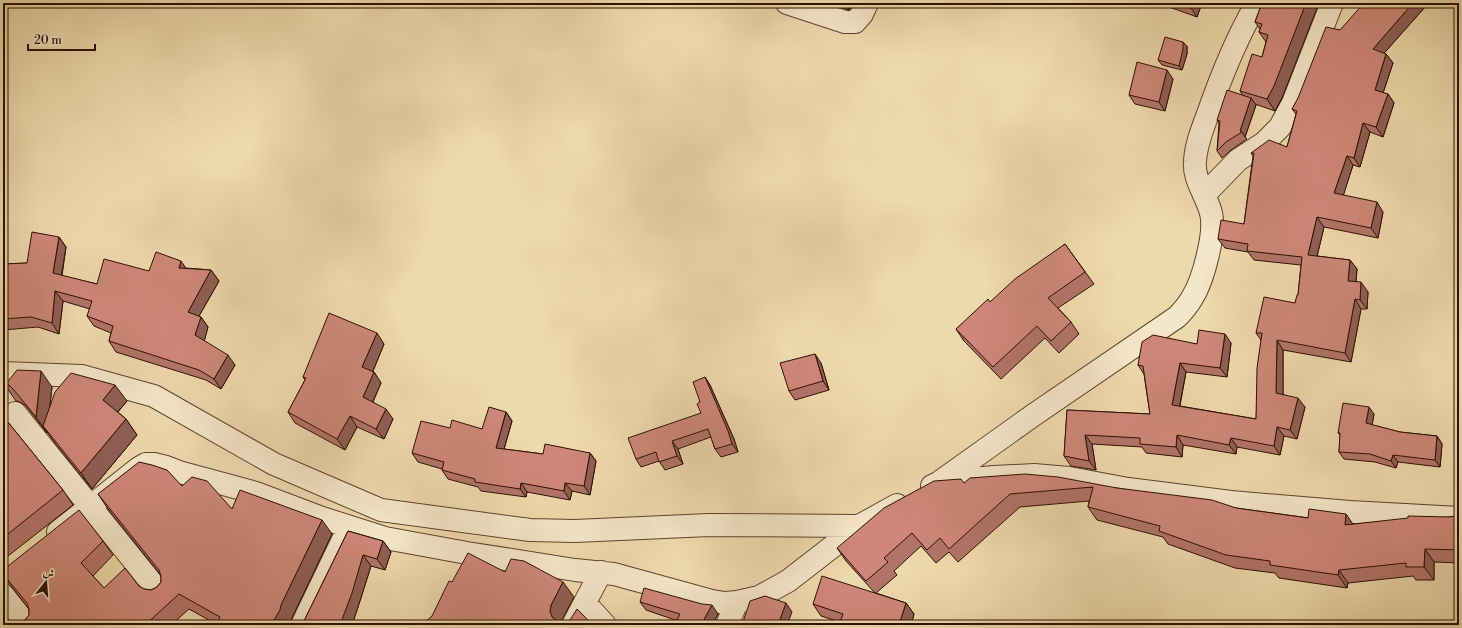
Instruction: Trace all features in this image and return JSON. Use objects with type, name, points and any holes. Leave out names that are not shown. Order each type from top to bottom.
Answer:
[{"type":"street","points":[[787,3],[845,22],[854,22],[862,14],[867,3]]},
{"type":"street","points":[[41,546],[139,468],[146,464],[154,464],[256,493],[349,527],[385,538],[575,570],[601,572],[629,578],[712,601],[737,602],[758,596],[788,581],[859,526],[940,482],[1035,414],[1178,317],[1185,310],[1193,296],[1211,244],[1212,214],[1196,176],[1195,161],[1202,133],[1228,59],[1257,3]]},
{"type":"street","points":[[1204,195],[1238,160],[1264,143],[1280,127],[1293,103],[1332,3]]},
{"type":"street","points":[[3,373],[82,376],[154,396],[274,464],[381,510],[530,530],[632,530],[709,525],[859,526]]},
{"type":"street","points":[[15,413],[160,592]]},
{"type":"street","points":[[940,482],[1034,475],[1069,478],[1128,489],[1231,502],[1350,512],[1459,518]]},
{"type":"street","points":[[302,625],[349,527]]},
{"type":"street","points":[[456,575],[467,553]]},
{"type":"street","points":[[573,625],[601,572]]},
{"type":"street","points":[[3,595],[27,625]]},
{"type":"street","points":[[727,625],[737,602]]},
{"type":"street","points":[[585,603],[606,625]]},
{"type":"building","points":[[1176,3],[1193,3],[1191,8]]},
{"type":"building","points":[[1262,3],[1306,3],[1274,86],[1267,99],[1240,91],[1252,54],[1262,57],[1268,35],[1259,32],[1262,24],[1255,22]]},
{"type":"building","points":[[1364,3],[1375,3],[1377,5],[1378,3],[1413,3],[1373,49],[1386,54],[1375,90],[1388,94],[1376,127],[1363,123],[1354,158],[1347,156],[1334,193],[1377,202],[1371,228],[1317,217],[1308,255],[1350,260],[1348,281],[1361,282],[1360,300],[1355,299],[1345,353],[1277,340],[1276,393],[1298,398],[1290,430],[1277,427],[1274,446],[1231,438],[1229,445],[1177,435],[1176,447],[1140,444],[1140,438],[1085,435],[1089,461],[1064,456],[1067,410],[1150,414],[1143,366],[1138,365],[1142,342],[1153,335],[1197,344],[1199,330],[1225,334],[1220,368],[1180,363],[1172,405],[1256,419],[1257,368],[1262,333],[1256,333],[1264,297],[1295,303],[1298,295],[1302,257],[1247,251],[1248,244],[1218,239],[1221,220],[1244,224],[1254,153],[1251,153],[1269,140],[1287,147],[1297,111],[1292,109],[1298,98],[1326,27],[1340,30]]},
{"type":"building","points":[[1165,37],[1183,42],[1179,66],[1158,60]]},
{"type":"building","points":[[1137,62],[1167,70],[1159,102],[1129,95]]},
{"type":"building","points":[[1227,90],[1251,98],[1240,131],[1242,132],[1226,142],[1217,151],[1220,121],[1217,120]]},
{"type":"building","points":[[32,232],[59,237],[53,273],[97,284],[104,259],[149,271],[156,252],[181,261],[179,268],[211,270],[188,312],[201,317],[195,335],[228,355],[214,379],[199,370],[109,341],[113,326],[87,316],[92,301],[55,291],[52,323],[31,317],[3,319],[3,264],[27,263]]},
{"type":"building","points":[[1065,244],[1085,272],[1048,298],[1071,322],[1051,341],[1037,326],[993,367],[956,329],[988,299],[990,302],[1015,279]]},
{"type":"building","points":[[329,313],[377,333],[362,367],[374,372],[363,397],[386,409],[376,429],[350,416],[337,439],[288,412],[306,378],[303,377]]},
{"type":"building","points":[[815,354],[823,381],[789,391],[780,363]]},
{"type":"building","points":[[17,370],[41,371],[36,417],[13,389],[9,385],[5,385]]},
{"type":"building","points":[[71,373],[115,385],[103,400],[126,419],[81,473],[43,426],[55,392]]},
{"type":"building","points":[[705,377],[732,444],[715,449],[708,429],[672,441],[677,456],[659,462],[656,452],[636,459],[628,438],[701,413],[697,404],[700,402],[693,382]]},
{"type":"building","points":[[1343,403],[1369,407],[1366,423],[1400,432],[1437,436],[1435,460],[1393,455],[1391,461],[1370,454],[1339,452],[1340,433],[1338,433]]},
{"type":"building","points":[[489,407],[506,412],[496,448],[543,454],[545,444],[590,453],[584,486],[565,483],[564,491],[521,483],[520,489],[475,482],[475,479],[442,470],[444,462],[412,453],[421,421],[450,428],[452,420],[482,429]]},
{"type":"building","points":[[3,416],[63,490],[3,538]]},
{"type":"building","points":[[139,462],[167,470],[182,486],[192,477],[207,481],[232,509],[240,490],[322,520],[281,605],[280,610],[271,625],[216,625],[220,617],[179,594],[145,625],[3,625],[3,613],[7,619],[12,622],[19,623],[25,620],[29,615],[29,609],[27,603],[3,574],[3,570],[79,510],[103,541],[81,563],[104,588],[125,568],[139,586],[144,589],[151,590],[157,587],[161,582],[159,570],[98,494]]},
{"type":"building","points":[[1025,474],[1058,477],[1117,488],[1212,500],[1236,508],[1308,518],[1309,509],[1346,514],[1345,525],[1408,518],[1408,516],[1449,517],[1456,516],[1459,512],[1459,550],[1425,549],[1424,567],[1406,567],[1406,563],[1339,570],[1338,575],[1270,565],[1270,561],[1226,555],[1159,531],[1160,526],[1088,507],[1093,487],[1010,494],[949,549],[940,538],[927,550],[912,533],[884,558],[888,562],[866,581],[837,548],[884,508],[934,481],[961,479],[964,483],[970,478]]},
{"type":"building","points":[[348,531],[383,541],[377,559],[363,555],[352,593],[340,625],[312,625],[312,623],[304,621]]},
{"type":"building","points":[[468,553],[505,572],[511,559],[524,561],[563,582],[551,605],[550,611],[552,617],[563,623],[570,620],[577,609],[588,620],[586,625],[424,625],[424,623],[432,616],[449,581],[452,582]]},
{"type":"building","points":[[822,576],[906,603],[899,625],[877,625],[869,622],[868,625],[839,625],[843,614],[813,604]]},
{"type":"building","points":[[644,588],[702,604],[712,605],[701,625],[687,625],[677,620],[680,614],[640,602]]},
{"type":"building","points":[[765,596],[786,603],[778,625],[742,625],[750,601]]}]
